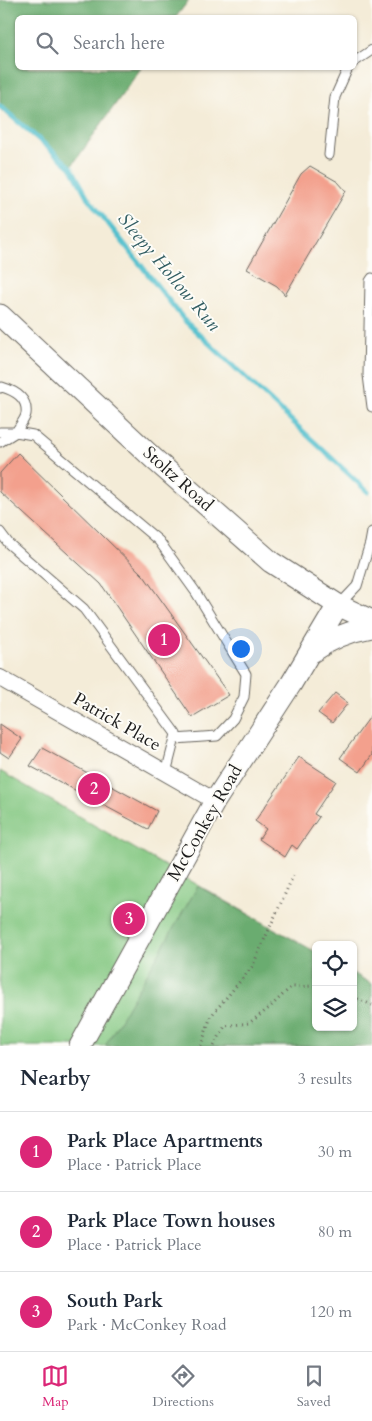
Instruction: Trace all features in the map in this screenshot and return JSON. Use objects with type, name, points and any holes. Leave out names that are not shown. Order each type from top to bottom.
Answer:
[{"type":"street","name":"Stoltz Road","points":[[0,315],[154,459],[271,562],[338,605],[372,621]]},
{"type":"street","name":"McConkey Road","points":[[80,1046],[215,801],[308,656],[338,605]]},
{"type":"street","points":[[308,656],[327,641],[348,632],[372,627]]},
{"type":"street","name":"Patrick Place","points":[[0,678],[215,801]]},
{"type":"lane","points":[[357,60],[372,50]]},
{"type":"lane","points":[[329,155],[335,97],[347,70]]},
{"type":"lane","points":[[372,278],[370,280],[368,375],[372,407]]},
{"type":"lane","points":[[0,442],[16,432],[26,415],[25,404],[14,390],[1,386]]},
{"type":"lane","points":[[0,432],[33,435],[159,541],[195,591],[246,674],[244,697],[233,719],[217,736],[175,739]]},
{"type":"lane","points":[[0,532],[9,544],[84,609],[176,734],[166,773]]},
{"type":"lane","points":[[338,605],[357,586],[372,532]]},
{"type":"path","points":[[201,1046],[211,1016],[252,967],[294,874]]},
{"type":"path","points":[[214,1046],[225,1026],[249,1023],[269,1008],[291,987],[312,986]]},
{"type":"path","points":[[357,999],[372,1005]]},
{"type":"green space","points":[[0,0],[189,0],[178,15],[15,15],[15,70],[140,70],[71,167],[0,109]]},
{"type":"green space","points":[[0,771],[312,951],[312,1031],[357,1031],[372,1046],[0,1046]]},
{"type":"green space","points":[[198,886],[312,950],[312,1031],[357,1031],[357,975],[372,984],[372,1046],[105,1046]]},
{"type":"building","points":[[310,166],[338,182],[346,191],[285,295],[277,286],[247,269],[301,174]]},
{"type":"building","points":[[18,453],[144,576],[229,695],[192,717],[101,584],[0,492],[0,473]]},
{"type":"building","points":[[335,693],[348,703],[332,723],[318,713]]},
{"type":"building","points":[[372,714],[372,755],[360,772],[340,758]]},
{"type":"building","points":[[0,724],[22,739],[9,758],[0,752]]},
{"type":"building","points":[[42,748],[157,811],[148,829],[30,766]]},
{"type":"building","points":[[299,757],[336,781],[314,814],[319,817],[297,849],[292,845],[285,857],[259,839],[266,829],[255,821]]},
{"type":"waterway","name":"Sleepy Hollow Run","points":[[0,106],[71,167],[88,198],[185,321],[368,492]]},
{"type":"place","name":"Park Place Apartments","points":[[164,640]]},
{"type":"place","name":"Park Place Town houses","points":[[94,789]]},
{"type":"place","name":"South Park","points":[[129,919]]}]
